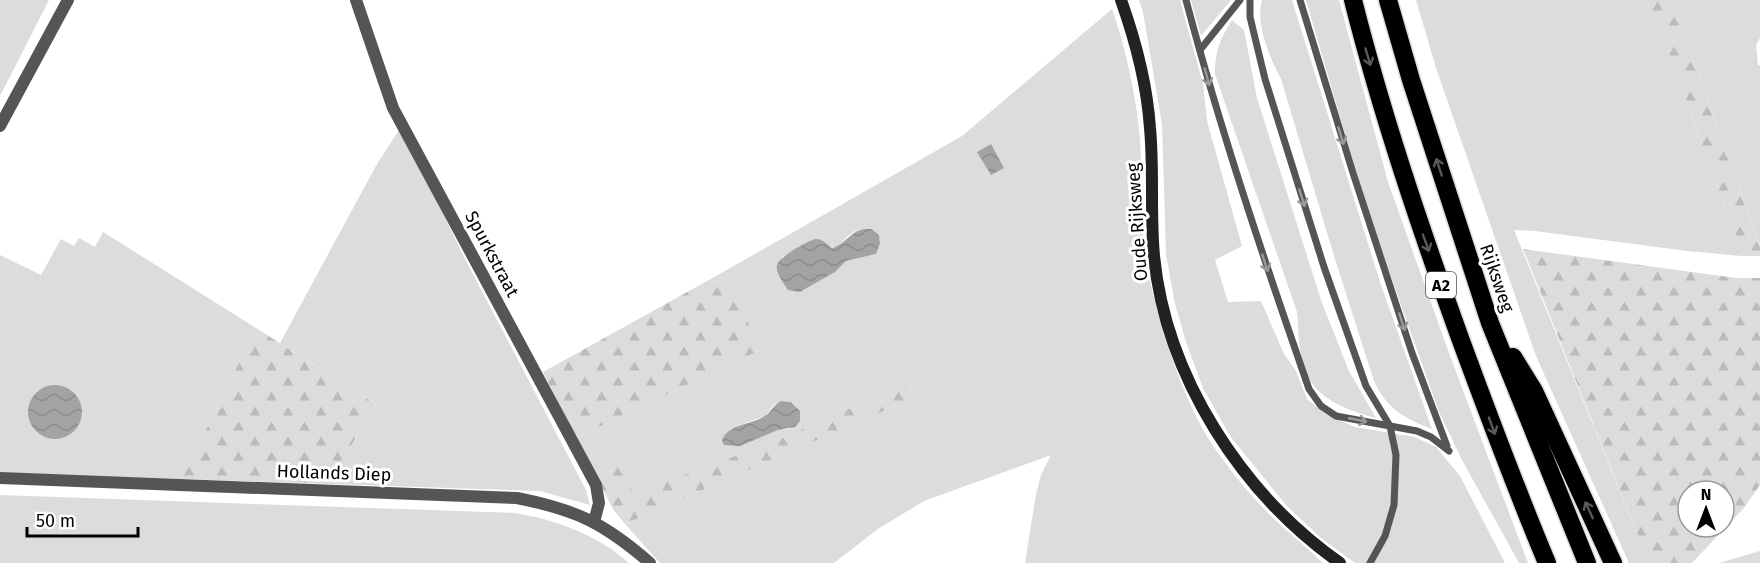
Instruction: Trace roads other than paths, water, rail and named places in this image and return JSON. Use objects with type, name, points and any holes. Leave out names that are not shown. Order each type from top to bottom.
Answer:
[{"type":"highway","name":"A2","points":[[1353,0],[1365,48],[1421,230],[1507,466],[1547,563]]},
{"type":"highway","name":"Rijksweg","points":[[1388,0],[1435,156],[1490,323],[1587,563]]},
{"type":"highway","name":"A2","points":[[1490,323],[1534,391],[1613,563]]},
{"type":"street","points":[[0,126],[68,0]]},
{"type":"street","name":"Spurkstraat","points":[[356,0],[393,108],[596,485],[599,503],[594,522]]},
{"type":"street","name":"Oude Rijksweg","points":[[1121,0],[1135,40],[1148,106],[1155,259],[1162,300],[1186,374],[1214,428],[1253,484],[1281,515],[1340,563]]},
{"type":"street","name":"Hollands Diep","points":[[0,478],[517,498],[553,505],[594,522],[621,538],[650,563]]},
{"type":"lane","points":[[1186,0],[1252,225],[1309,389],[1321,406],[1336,416],[1417,431],[1431,437],[1449,451],[1412,353],[1299,0]]},
{"type":"lane","points":[[1200,50],[1239,0]]},
{"type":"lane","points":[[1250,0],[1250,17],[1265,79],[1324,267],[1366,386],[1390,426],[1396,455],[1394,505],[1385,536],[1370,563]]},
{"type":"water","points":[[991,144],[1004,168],[991,175],[977,152]]},
{"type":"water","points":[[871,229],[879,235],[880,243],[876,254],[846,261],[835,272],[800,292],[788,290],[777,268],[782,258],[812,240],[820,240],[832,248],[856,232]]},
{"type":"water","points":[[55,385],[65,387],[74,393],[80,402],[82,412],[80,422],[74,431],[65,437],[55,439],[45,437],[36,431],[30,422],[28,412],[30,402],[36,393],[45,387]]},
{"type":"water","points":[[781,401],[791,402],[800,411],[800,421],[795,427],[778,430],[740,446],[724,445],[722,440],[729,431],[758,420]]}]
